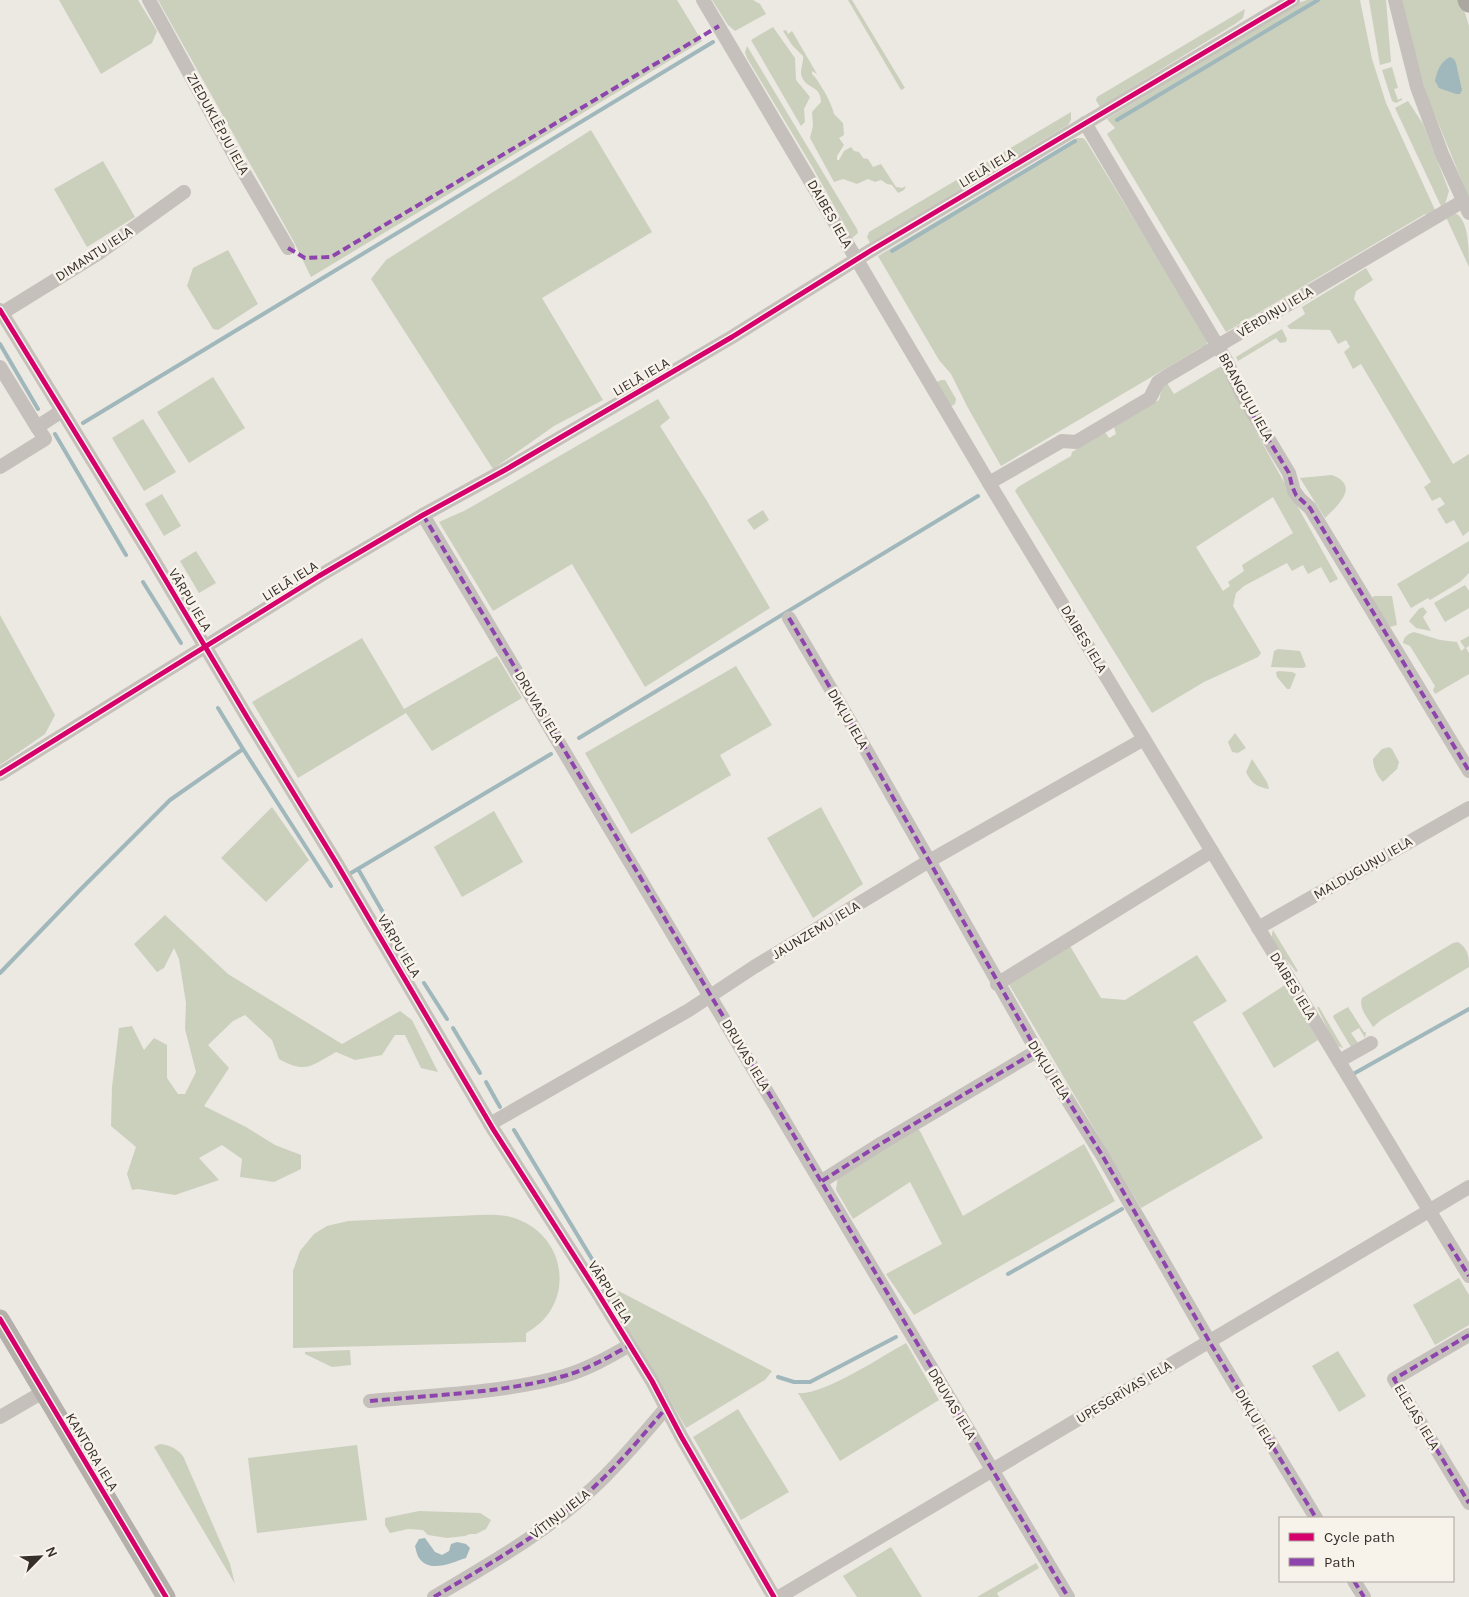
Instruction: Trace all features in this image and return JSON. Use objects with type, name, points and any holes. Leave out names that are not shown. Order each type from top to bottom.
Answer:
[{"type":"main road","name":"KANTORA IELA","points":[[0,1319],[166,1597]]},
{"type":"street","name":"ZIEDUKLĒPJU IELA","points":[[149,0],[239,164],[288,248]]},
{"type":"street","name":"DAIBES IELA","points":[[703,0],[989,483],[1469,1276]]},
{"type":"street","name":"LIELĀ IELA","points":[[0,774],[206,648],[319,576],[423,514],[504,470],[693,360],[856,259],[1293,0]]},
{"type":"street","points":[[1395,0],[1417,87],[1442,154],[1466,207]]},
{"type":"street","name":"BRANGUĻU IELA","points":[[1085,123],[1232,370],[1242,395],[1289,473],[1294,491],[1310,508],[1469,771]]},
{"type":"street","name":"DIMANTU IELA","points":[[1,311],[99,253],[184,192]]},
{"type":"street","name":"VĒRDIŅU IELA","points":[[989,483],[1062,441],[1076,442],[1150,398],[1158,382],[1218,346],[1466,207]]},
{"type":"street","name":"VĀRPU IELA","points":[[1,311],[357,898],[490,1124],[630,1345],[774,1597]]},
{"type":"street","points":[[0,367],[45,439],[0,467]]},
{"type":"street","points":[[38,426],[62,411]]},
{"type":"street","name":"DRUVAS IELA","points":[[423,514],[822,1181],[1068,1597]]},
{"type":"street","name":"DIKĻU IELA","points":[[789,618],[929,861],[997,984],[1102,1155],[1209,1341],[1315,1517]]},
{"type":"street","name":"JAUNZEMU IELA","points":[[490,1124],[710,996],[754,967],[929,861],[1144,739]]},
{"type":"street","name":"MALDUGUŅU IELA","points":[[1258,928],[1469,808]]},
{"type":"street","points":[[997,984],[1212,851]]},
{"type":"street","points":[[1339,1061],[1371,1042]]},
{"type":"street","points":[[822,1181],[1037,1051]]},
{"type":"street","name":"UPESGRĪVAS IELA","points":[[778,1597],[1469,1187]]},
{"type":"street","name":"ELEJAS IELA","points":[[1469,1335],[1394,1378],[1469,1503]]},
{"type":"street","points":[[370,1401],[500,1389],[564,1376],[591,1366],[630,1345]]},
{"type":"street","points":[[0,1417],[43,1392]]},
{"type":"street","name":"VĪTIŅU IELA","points":[[434,1597],[504,1555],[553,1522],[610,1472],[666,1408]]},
{"type":"street","points":[[1355,1582],[1364,1597]]},
{"type":"green space","points":[[59,0],[138,0],[157,31],[152,43],[101,74]]},
{"type":"green space","points":[[158,0],[677,0],[702,41],[311,277],[294,242]]},
{"type":"green space","points":[[712,0],[753,0],[760,4],[766,14],[735,31],[728,25]]},
{"type":"green space","points":[[848,0],[852,0],[905,88],[901,90]]},
{"type":"green space","points":[[1307,0],[1360,0],[1372,59],[1386,103],[1435,210],[1425,214],[1226,332],[1107,134],[1115,128],[1107,119],[1298,3]]},
{"type":"green space","points":[[1369,0],[1386,0],[1391,62],[1380,65]]},
{"type":"green space","points":[[1400,0],[1461,0],[1469,26],[1469,198],[1430,103],[1419,71]]},
{"type":"green space","points":[[1245,9],[1243,18],[1235,24],[1100,107],[1096,100],[1097,97]]},
{"type":"green space","points":[[773,27],[795,58],[796,80],[810,97],[804,109],[805,122],[801,126],[751,40]]},
{"type":"green space","points":[[786,30],[788,34],[792,31],[817,74],[812,71],[834,114],[843,123],[844,135],[839,138],[844,145],[837,156],[837,160],[839,160],[844,151],[851,147],[854,151],[859,152],[863,158],[868,159],[873,167],[881,164],[896,187],[902,188],[906,186],[904,190],[898,193],[892,185],[881,180],[875,182],[868,179],[857,184],[843,179],[834,182],[810,138],[813,126],[812,112],[821,102],[819,93],[804,81],[801,72],[803,56],[792,45],[783,31]]},
{"type":"green space","points":[[747,46],[857,229],[858,233],[852,238],[813,168],[747,58],[745,52]]},
{"type":"green space","points":[[1392,67],[1398,88],[1394,89],[1398,100],[1402,98],[1402,100],[1396,103],[1392,101],[1382,70]]},
{"type":"green space","points":[[1408,101],[1423,124],[1449,191],[1445,204],[1441,206],[1395,108]]},
{"type":"green space","points":[[1071,112],[1071,120],[1068,125],[870,243],[867,237],[869,232]]},
{"type":"green space","points":[[591,130],[652,232],[542,298],[603,400],[554,426],[493,469],[371,279],[386,260]]},
{"type":"green space","points":[[1077,138],[1083,138],[1086,141],[1208,342],[1204,349],[1202,347],[1001,466],[951,374],[939,360],[878,256]]},
{"type":"green space","points":[[103,161],[135,217],[87,247],[54,189]]},
{"type":"green space","points":[[1453,213],[1458,215],[1465,227],[1469,267],[1446,217]]},
{"type":"green space","points":[[228,250],[258,304],[218,330],[213,329],[187,286],[193,268]]},
{"type":"green space","points":[[1366,268],[1373,280],[1356,291],[1354,299],[1453,464],[1469,454],[1469,531],[1463,536],[1454,520],[1446,524],[1437,509],[1445,504],[1440,497],[1432,501],[1424,487],[1431,482],[1361,364],[1353,369],[1344,352],[1350,347],[1346,340],[1338,344],[1330,330],[1290,329],[1287,326],[1305,314],[1302,307]]},
{"type":"green space","points":[[1282,329],[1287,339],[1286,342],[1280,343],[1276,338],[1238,361],[1236,357]]},
{"type":"green space","points":[[1221,366],[1224,367],[1231,387],[1338,579],[1330,583],[1321,567],[1308,574],[1303,565],[1292,571],[1287,563],[1244,586],[1236,593],[1233,606],[1261,653],[1258,657],[1204,682],[1152,713],[1015,491],[1018,487],[1071,456],[1072,452],[1105,432],[1109,438],[1116,434],[1114,427],[1159,400],[1162,387],[1167,383],[1174,394]],"holes":[[[1273,497],[1293,533],[1242,565],[1244,571],[1228,582],[1230,586],[1223,591],[1196,547]]]},
{"type":"green space","points":[[213,377],[245,428],[189,463],[157,412]]},
{"type":"green space","points":[[945,380],[956,399],[955,404],[950,407],[935,383]]},
{"type":"green space","points":[[658,399],[670,418],[660,426],[770,608],[645,687],[572,564],[493,611],[439,522],[466,510]]},
{"type":"green space","points":[[143,419],[176,472],[144,491],[112,438]]},
{"type":"green space","points":[[1332,475],[1341,480],[1346,490],[1340,502],[1325,518],[1300,478]]},
{"type":"green space","points":[[162,494],[181,526],[164,536],[145,504]]},
{"type":"green space","points":[[763,510],[769,520],[754,530],[747,520]]},
{"type":"green space","points":[[1469,541],[1469,573],[1460,582],[1430,600],[1428,598],[1411,608],[1397,584]]},
{"type":"green space","points":[[196,551],[216,583],[199,593],[180,561]]},
{"type":"green space","points":[[1465,585],[1469,591],[1469,608],[1445,622],[1434,603]]},
{"type":"green space","points":[[1374,596],[1392,596],[1397,625],[1390,627],[1371,599]]},
{"type":"green space","points":[[1423,607],[1427,612],[1423,617],[1431,631],[1416,628],[1409,621]]},
{"type":"green space","points":[[0,615],[55,715],[45,734],[0,765]]},
{"type":"green space","points":[[1414,632],[1440,640],[1457,642],[1461,651],[1465,648],[1460,641],[1469,636],[1469,646],[1466,648],[1469,653],[1469,674],[1435,694],[1433,690],[1435,686],[1410,646],[1403,643],[1407,636]]},
{"type":"green space","points":[[362,638],[404,709],[497,656],[522,698],[432,751],[406,713],[298,778],[252,702]]},
{"type":"green space","points":[[1278,649],[1300,651],[1306,666],[1303,668],[1271,667],[1274,651]]},
{"type":"green space","points":[[736,666],[772,725],[720,755],[731,775],[631,834],[585,753]]},
{"type":"green space","points":[[1276,672],[1296,674],[1290,689],[1287,689],[1277,677]]},
{"type":"green space","points":[[1235,733],[1246,748],[1238,753],[1232,752],[1228,742]]},
{"type":"green space","points":[[1389,747],[1399,762],[1397,769],[1383,782],[1376,771],[1373,759],[1382,749]]},
{"type":"green space","points":[[1252,759],[1267,782],[1269,789],[1255,784],[1248,776],[1246,772]]},
{"type":"green space","points":[[272,807],[309,860],[266,902],[221,858]]},
{"type":"green space","points":[[821,807],[863,884],[813,918],[767,838]]},
{"type":"green space","points":[[494,811],[523,862],[462,897],[434,847]]},
{"type":"green space","points":[[165,915],[228,974],[342,1044],[400,1011],[412,1020],[438,1072],[421,1068],[405,1035],[395,1035],[382,1055],[355,1060],[336,1052],[308,1066],[302,1067],[288,1064],[279,1059],[272,1040],[245,1015],[233,1021],[208,1045],[229,1068],[204,1106],[246,1127],[275,1145],[301,1155],[301,1169],[274,1182],[240,1177],[242,1159],[222,1145],[199,1158],[219,1180],[175,1195],[138,1189],[132,1190],[127,1174],[136,1147],[111,1126],[112,1087],[119,1028],[132,1026],[144,1050],[154,1038],[167,1045],[167,1078],[178,1094],[185,1094],[196,1072],[185,1029],[186,1003],[179,959],[174,948],[164,968],[157,972],[134,944]]},
{"type":"green space","points":[[1273,930],[1298,971],[1296,972],[1276,947],[1273,942]]},
{"type":"green space","points":[[1458,942],[1467,953],[1469,967],[1381,1020],[1373,1027],[1362,1009],[1362,998],[1453,943]]},
{"type":"green space","points":[[1070,946],[1101,998],[1125,1000],[1197,955],[1227,1001],[1193,1022],[1263,1138],[1141,1208],[1007,981]]},
{"type":"green space","points":[[1285,985],[1318,1040],[1274,1068],[1242,1013]]},
{"type":"green space","points":[[1317,1007],[1319,1007],[1343,1048],[1335,1045]]},
{"type":"green space","points":[[1348,1007],[1364,1032],[1366,1032],[1365,1038],[1359,1028],[1351,1033],[1358,1043],[1351,1047],[1333,1017]]},
{"type":"green space","points":[[917,1128],[963,1216],[1084,1144],[1115,1201],[914,1315],[886,1274],[942,1244],[910,1182],[853,1219],[836,1190],[838,1176]]},
{"type":"green space","points":[[495,1215],[517,1219],[534,1228],[547,1241],[556,1257],[559,1273],[558,1291],[553,1307],[542,1321],[526,1333],[526,1342],[293,1348],[293,1271],[300,1251],[314,1234],[327,1226],[348,1221]]},
{"type":"green space","points":[[1459,1278],[1469,1295],[1469,1325],[1435,1345],[1413,1305]]},
{"type":"green space","points":[[613,1288],[772,1371],[765,1380],[686,1428],[635,1340],[606,1297]]},
{"type":"green space","points":[[906,1343],[939,1400],[840,1461],[798,1393],[809,1392],[837,1382]]},
{"type":"green space","points":[[350,1350],[351,1365],[332,1367],[305,1354],[305,1352]]},
{"type":"green space","points":[[1338,1351],[1366,1396],[1339,1412],[1312,1366]]},
{"type":"green space","points":[[738,1409],[789,1492],[741,1520],[693,1437]]},
{"type":"green space","points":[[160,1444],[173,1447],[183,1456],[230,1564],[235,1584],[154,1447]]},
{"type":"green space","points":[[357,1445],[367,1520],[257,1533],[248,1458]]},
{"type":"green space","points":[[419,1511],[480,1513],[491,1520],[486,1529],[476,1534],[447,1538],[428,1535],[423,1530],[408,1529],[390,1533],[385,1525],[385,1518]]},
{"type":"green space","points":[[891,1547],[922,1597],[857,1597],[843,1576]]},
{"type":"green space","points":[[1036,1563],[1039,1568],[997,1593],[999,1597],[977,1597]]},
{"type":"water","points":[[1450,57],[1456,63],[1462,90],[1460,94],[1439,88],[1435,81],[1440,67]]},
{"type":"water","points":[[425,1538],[435,1552],[442,1555],[449,1551],[451,1544],[457,1542],[466,1544],[470,1548],[466,1558],[448,1564],[429,1565],[419,1558],[415,1546],[419,1539]]},
{"type":"waterway","points":[[1117,120],[1318,0]]},
{"type":"waterway","points":[[83,423],[713,42]]},
{"type":"waterway","points":[[892,251],[1075,141]]},
{"type":"waterway","points":[[0,344],[38,409]]},
{"type":"waterway","points":[[55,434],[126,555]]},
{"type":"waterway","points":[[579,738],[978,496]]},
{"type":"waterway","points":[[143,582],[181,643]]},
{"type":"waterway","points":[[0,973],[170,800],[243,749],[218,708]]},
{"type":"waterway","points":[[243,749],[331,886]]},
{"type":"waterway","points":[[351,873],[551,754]]},
{"type":"waterway","points":[[358,869],[412,963]]},
{"type":"waterway","points":[[424,983],[447,1019]]},
{"type":"waterway","points":[[1355,1073],[1469,1009]]},
{"type":"waterway","points":[[453,1028],[480,1073]]},
{"type":"waterway","points":[[486,1082],[500,1107]]},
{"type":"waterway","points":[[514,1130],[601,1274]]},
{"type":"waterway","points":[[1008,1274],[1122,1209]]},
{"type":"waterway","points":[[778,1377],[794,1382],[810,1382],[896,1337]]},
{"type":"marked path","points":[[288,248],[305,258],[331,257],[719,26]]},
{"type":"marked path","points":[[1247,405],[1289,473],[1296,495],[1310,508],[1469,771]]},
{"type":"marked path","points":[[423,515],[1068,1597]]},
{"type":"marked path","points":[[789,618],[1037,1051],[1102,1155],[1209,1341],[1315,1517]]},
{"type":"marked path","points":[[822,1181],[1037,1051]]},
{"type":"marked path","points":[[1449,1244],[1469,1276]]},
{"type":"marked path","points":[[1469,1335],[1394,1379],[1469,1503]]},
{"type":"marked path","points":[[370,1401],[468,1393],[541,1382],[581,1370],[630,1345]]},
{"type":"marked path","points":[[434,1597],[496,1560],[557,1519],[613,1468],[666,1408]]},
{"type":"marked path","points":[[1355,1582],[1364,1597]]},
{"type":"cycle path","points":[[0,774],[319,576],[732,337],[870,251],[1293,0]]},
{"type":"cycle path","points":[[0,310],[337,864],[493,1129],[652,1381],[681,1436],[774,1597]]},
{"type":"cycle path","points":[[0,1319],[166,1597]]}]
